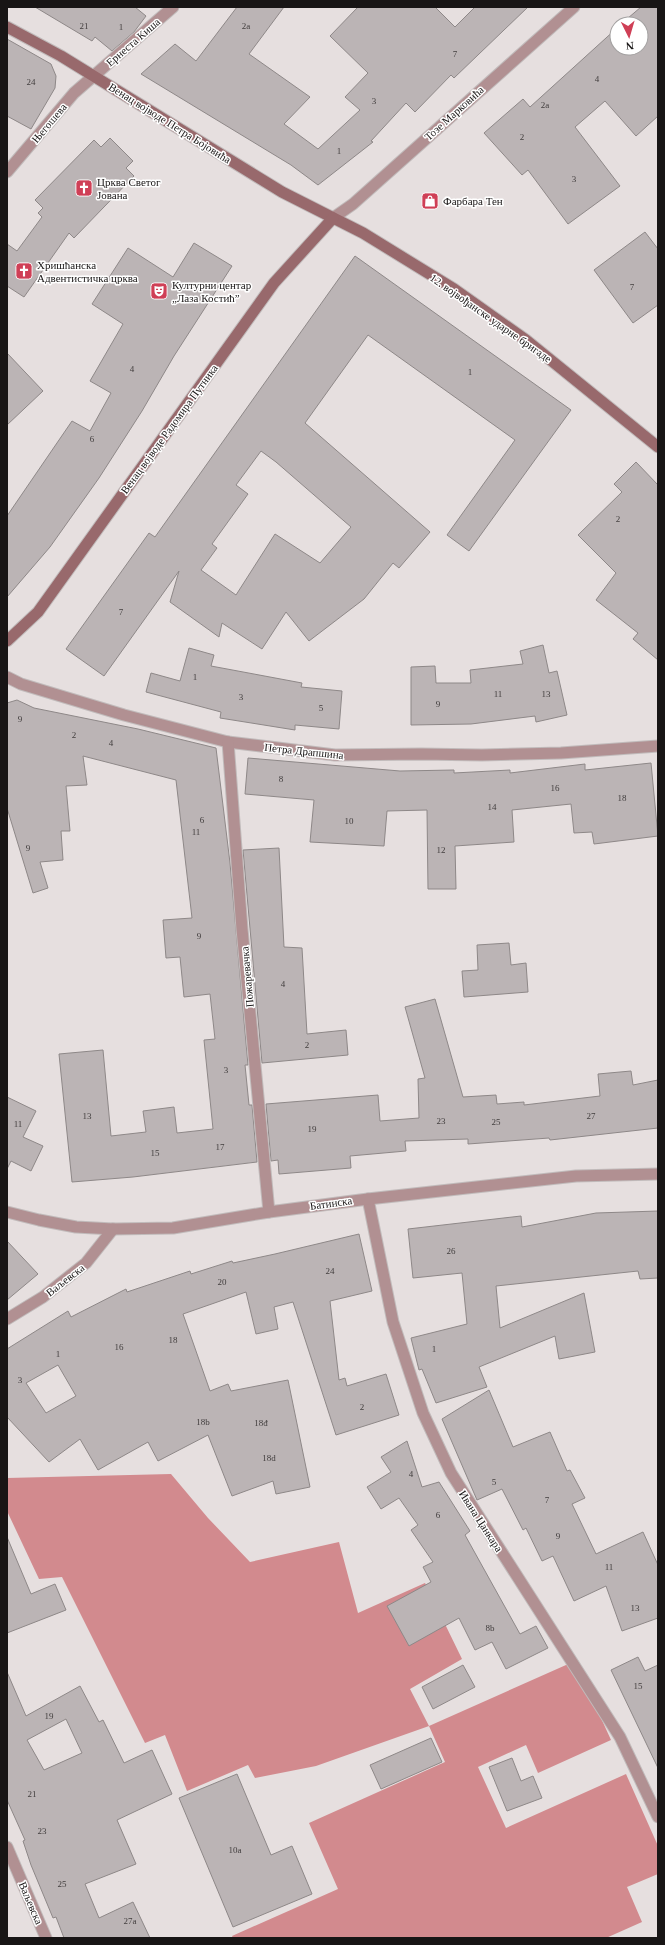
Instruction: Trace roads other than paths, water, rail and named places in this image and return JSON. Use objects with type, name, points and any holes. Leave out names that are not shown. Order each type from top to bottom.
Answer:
[{"type":"main road","name":"Венац војводе Петра Бојовића","points":[[7,27],[61,56],[282,192],[333,218]]},
{"type":"main road","name":"12. војвођанске ударне бригаде","points":[[333,218],[363,233],[466,297],[526,340],[658,447]]},
{"type":"main road","name":"Венац војводе Радомира Путника","points":[[7,641],[38,612],[274,283],[333,218]]},
{"type":"street","name":"Ернеста Киша","points":[[92,76],[173,7]]},
{"type":"street","name":"Тозе Марковића","points":[[333,218],[353,204],[574,7]]},
{"type":"street","name":"Његошева","points":[[7,172],[74,93],[92,76]]},
{"type":"street","name":"Петра Драпшина","points":[[7,677],[21,684],[124,715],[228,742],[335,755],[490,755],[658,746]]},
{"type":"street","name":"Пожаревачка","points":[[228,742],[242,929],[269,1212]]},
{"type":"street","name":"Батинска","points":[[7,1212],[76,1227],[113,1230],[173,1228],[269,1212],[368,1199],[576,1176],[658,1174]]},
{"type":"street","name":"Ивана Цанкара","points":[[368,1199],[393,1322],[423,1413],[448,1466],[620,1737],[658,1817]]},
{"type":"street","name":"Ваљевска","points":[[7,1319],[43,1297],[86,1263],[113,1230]]},
{"type":"street","name":"Ваљевска","points":[[7,1847],[46,1938]]},
{"type":"place","name":"Црква Светог Јована","points":[[84,188]]},
{"type":"place","name":"Фарбара Тен","points":[[430,201]]},
{"type":"place","name":"Хришћанска Адвентистичка црква","points":[[24,271]]},
{"type":"place","name":"Културни центар „Лаза Костић”","points":[[159,291]]}]
